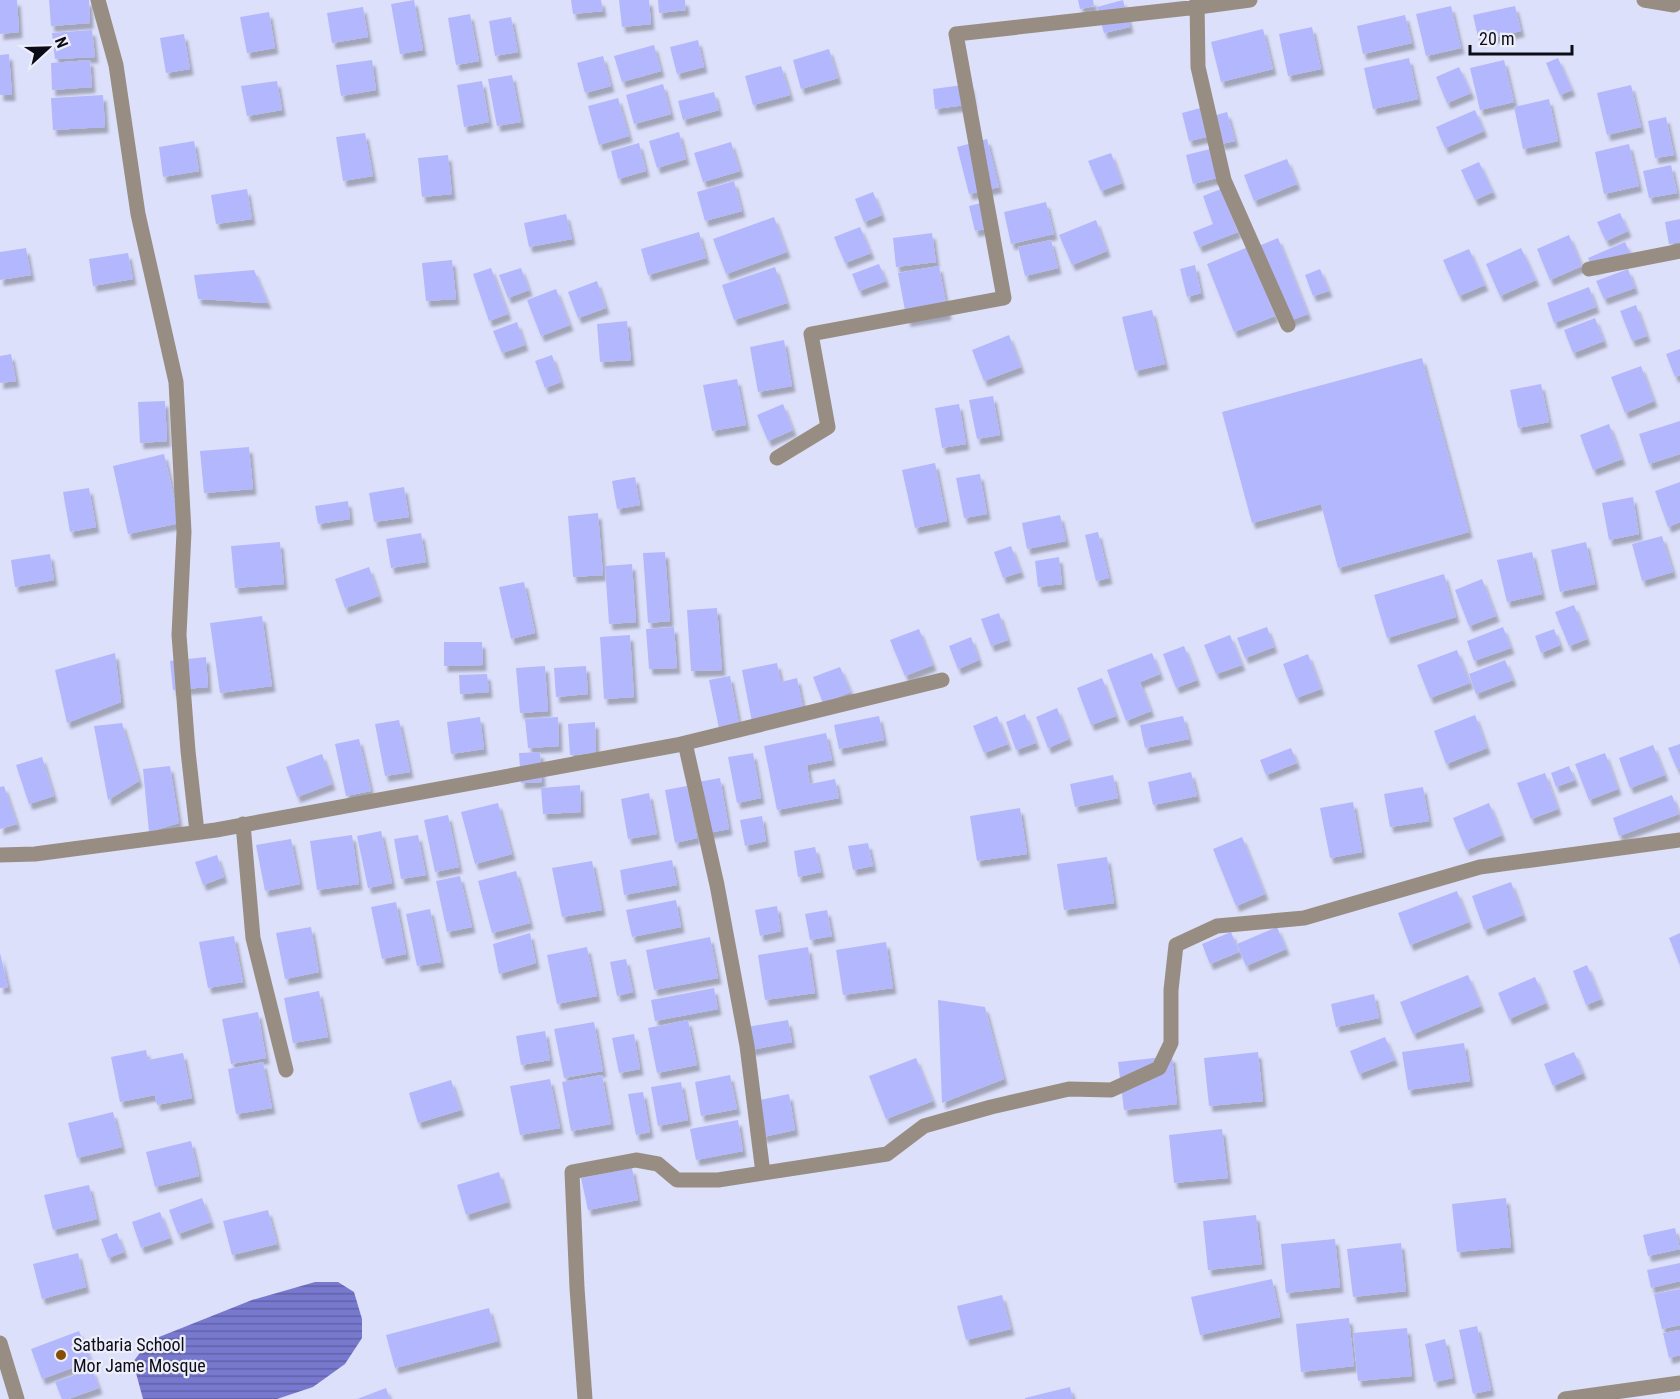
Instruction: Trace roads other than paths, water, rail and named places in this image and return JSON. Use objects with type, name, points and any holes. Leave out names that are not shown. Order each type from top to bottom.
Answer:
[{"type":"street","points":[[98,0],[116,65],[138,214],[176,382],[184,532],[179,635],[197,832]]},
{"type":"street","points":[[777,458],[828,427],[811,334],[1004,298],[956,34],[1197,4],[1250,0]]},
{"type":"street","points":[[1644,0],[1674,5],[1673,0]]},
{"type":"street","points":[[1197,4],[1198,67],[1224,180],[1288,325]]},
{"type":"street","points":[[1589,269],[1680,251]]},
{"type":"street","points":[[0,855],[35,854],[197,832],[685,743],[942,680]]},
{"type":"street","points":[[685,743],[717,885],[747,1046],[763,1173]]},
{"type":"street","points":[[243,824],[253,938],[286,1070]]},
{"type":"street","points":[[585,1399],[572,1172],[636,1160],[658,1164],[677,1180],[718,1180],[886,1154],[924,1126],[991,1107],[1069,1089],[1111,1090],[1159,1068],[1171,1043],[1171,990],[1176,945],[1216,926],[1304,918],[1480,867],[1680,840]]},
{"type":"street","points":[[0,1343],[17,1399]]},
{"type":"street","points":[[1565,1399],[1680,1383]]},
{"type":"place","name":"Satbaria School Mor Jame Mosque","points":[[61,1355]]}]
